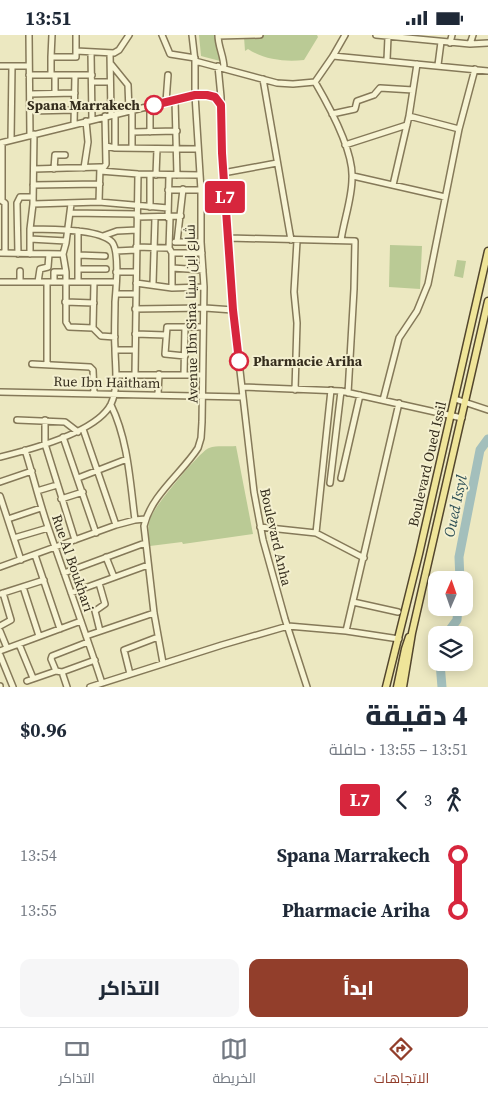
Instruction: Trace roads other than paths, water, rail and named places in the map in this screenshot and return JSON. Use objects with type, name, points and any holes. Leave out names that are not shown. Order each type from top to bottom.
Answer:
[{"type":"main road","name":"Boulevard Oued Issil","points":[[387,685],[488,251]]},
{"type":"main road","name":"Boulevard Oued Issil","points":[[403,687],[412,633],[488,301]]},
{"type":"main road","name":"Boulevard Oued Issil","points":[[397,687],[405,649],[412,633]]},
{"type":"street","points":[[29,35],[30,111],[34,169],[30,254]]},
{"type":"street","points":[[52,35],[51,57],[55,93]]},
{"type":"street","points":[[51,57],[76,57],[76,35]]},
{"type":"street","points":[[76,51],[91,53],[119,51],[129,35]]},
{"type":"street","points":[[162,35],[170,54],[285,84],[315,82]]},
{"type":"street","name":"Avenue Ibn Sina شارع ابن سينا","points":[[145,519],[157,499],[198,448],[201,439],[205,308],[195,59],[192,35]]},
{"type":"street","points":[[260,35],[218,36],[218,45],[224,58],[219,81],[228,238],[355,241],[348,393]]},
{"type":"street","points":[[315,82],[345,35]]},
{"type":"street","points":[[376,35],[450,43],[488,43]]},
{"type":"street","points":[[450,43],[452,35]]},
{"type":"street","points":[[470,44],[473,35]]},
{"type":"street","points":[[387,60],[388,37]]},
{"type":"street","points":[[438,65],[441,42]]},
{"type":"street","points":[[84,168],[88,142],[92,82],[91,53]]},
{"type":"street","points":[[100,169],[106,164],[110,115],[110,53]]},
{"type":"street","points":[[333,56],[488,71]]},
{"type":"street","points":[[111,64],[128,85],[132,148]]},
{"type":"street","points":[[393,185],[409,117],[417,64]]},
{"type":"street","points":[[0,66],[29,66]]},
{"type":"street","points":[[11,140],[12,66]]},
{"type":"street","points":[[383,400],[399,338],[417,311],[428,284],[459,129],[475,69]]},
{"type":"street","points":[[29,75],[92,75]]},
{"type":"street","points":[[74,125],[75,75]]},
{"type":"street","points":[[166,102],[168,75]]},
{"type":"street","points":[[263,79],[277,163],[294,240],[294,292],[297,323],[295,390]]},
{"type":"street","points":[[207,95],[214,91],[219,81]]},
{"type":"street","points":[[92,82],[110,82]]},
{"type":"street","points":[[315,82],[332,114],[345,145],[353,176],[341,240]]},
{"type":"street","points":[[332,114],[354,109],[357,101],[374,95],[380,88],[413,90]]},
{"type":"street","points":[[30,94],[75,93]]},
{"type":"street","points":[[63,254],[2,253],[4,203],[2,201],[1,143],[195,95],[215,97],[221,105]]},
{"type":"street","points":[[175,100],[178,175]]},
{"type":"street","points":[[150,106],[150,132]]},
{"type":"street","points":[[30,111],[75,110]]},
{"type":"street","points":[[110,115],[115,148]]},
{"type":"street","points":[[409,117],[459,129]]},
{"type":"street","points":[[345,145],[407,125]]},
{"type":"street","points":[[132,132],[176,131]]},
{"type":"street","points":[[106,146],[115,148],[198,149]]},
{"type":"street","points":[[150,207],[157,149]]},
{"type":"street","points":[[54,169],[55,155],[65,155]]},
{"type":"street","points":[[223,173],[277,163]]},
{"type":"street","points":[[34,169],[84,168],[153,175],[200,175]]},
{"type":"street","points":[[99,202],[100,169]]},
{"type":"street","points":[[135,374],[138,174]]},
{"type":"street","points":[[169,175],[168,208],[172,288]]},
{"type":"street","points":[[353,176],[445,197]]},
{"type":"street","points":[[33,185],[100,184]]},
{"type":"street","points":[[170,248],[177,242],[183,189]]},
{"type":"street","points":[[168,190],[201,190]]},
{"type":"street","points":[[18,254],[17,203],[20,197],[33,197]]},
{"type":"street","points":[[33,204],[99,202],[168,208]]},
{"type":"street","points":[[4,203],[17,203]]},
{"type":"street","points":[[70,203],[68,231],[63,254],[66,272],[65,302],[68,326],[93,328],[101,336],[115,337]]},
{"type":"street","points":[[70,213],[155,218],[181,217]]},
{"type":"street","points":[[153,284],[155,218]]},
{"type":"street","points":[[0,457],[45,444],[92,425],[111,405],[114,394],[116,375],[114,350],[116,251],[113,243],[103,236],[78,231],[30,229]]},
{"type":"street","points":[[103,236],[117,231],[137,230]]},
{"type":"street","points":[[78,231],[78,282]]},
{"type":"street","name":"Boulevard Anha","points":[[228,238],[233,310],[253,484],[260,527],[307,687]]},
{"type":"street","points":[[30,239],[66,241]]},
{"type":"street","points":[[177,242],[201,242]]},
{"type":"street","points":[[116,251],[170,248],[202,253]]},
{"type":"street","points":[[38,282],[40,269],[48,267],[49,254]]},
{"type":"street","points":[[78,255],[105,256]]},
{"type":"street","points":[[172,268],[203,270]]},
{"type":"street","points":[[78,269],[106,269]]},
{"type":"street","points":[[20,271],[20,282]]},
{"type":"street","points":[[54,282],[54,272],[66,272]]},
{"type":"street","points":[[116,272],[136,272]]},
{"type":"street","points":[[0,282],[116,282]]},
{"type":"street","points":[[47,282],[47,365]]},
{"type":"street","points":[[93,328],[94,282]]},
{"type":"street","points":[[136,283],[172,288],[204,287]]},
{"type":"street","points":[[116,294],[136,294]]},
{"type":"street","points":[[65,302],[94,303]]},
{"type":"street","points":[[135,309],[205,308],[233,310]]},
{"type":"street","points":[[185,356],[165,354],[167,327],[203,327]]},
{"type":"street","points":[[184,375],[185,327]]},
{"type":"street","points":[[135,335],[166,335]]},
{"type":"street","points":[[114,350],[135,350]]},
{"type":"street","points":[[32,364],[90,367],[93,370],[94,393]]},
{"type":"street","points":[[158,394],[159,374]]},
{"type":"street","points":[[116,375],[202,375]]},
{"type":"street","points":[[242,387],[341,391],[462,418]]},
{"type":"street","points":[[316,533],[331,390]]},
{"type":"street","points":[[330,483],[341,391]]},
{"type":"street","name":"Rue Ibn Haitham","points":[[0,392],[243,397]]},
{"type":"street","points":[[341,478],[360,395]]},
{"type":"street","points":[[455,399],[488,410]]},
{"type":"street","points":[[346,631],[399,403]]},
{"type":"street","points":[[111,405],[120,427],[127,459],[135,520]]},
{"type":"street","points":[[16,420],[65,422],[80,431],[97,471],[116,525]]},
{"type":"street","points":[[45,420],[45,444],[75,540]]},
{"type":"street","points":[[62,437],[96,533]]},
{"type":"street","name":"Rue Al Boukhari","points":[[25,450],[48,528],[102,683]]},
{"type":"street","points":[[78,478],[127,459]]},
{"type":"street","points":[[0,482],[32,471]]},
{"type":"street","points":[[37,491],[58,485]]},
{"type":"street","points":[[61,499],[83,493]]},
{"type":"street","points":[[0,496],[21,560]]},
{"type":"street","points":[[8,519],[42,508]]},
{"type":"street","points":[[1,565],[21,560],[116,525],[145,519],[145,543],[163,663]]},
{"type":"street","points":[[260,527],[316,533],[364,558]]},
{"type":"street","points":[[14,538],[48,528]]},
{"type":"street","points":[[64,573],[145,543]]},
{"type":"street","points":[[35,555],[60,629]]},
{"type":"street","points":[[106,557],[114,577]]},
{"type":"street","points":[[71,593],[148,565]]},
{"type":"street","points":[[0,626],[10,620],[2,593],[44,580]]},
{"type":"street","points":[[99,583],[105,603],[95,611],[100,631]]},
{"type":"street","points":[[23,587],[39,636]]},
{"type":"street","points":[[353,602],[398,612]]},
{"type":"street","points":[[67,687],[51,659],[52,656],[100,631],[154,613]]},
{"type":"street","points":[[0,651],[81,621]]},
{"type":"street","points":[[90,687],[288,625],[399,639]]},
{"type":"street","points":[[0,631],[7,648]]},
{"type":"street","points":[[130,674],[124,650],[158,637]]},
{"type":"street","points":[[20,644],[33,678]]},
{"type":"street","points":[[0,655],[2,668],[13,687]]},
{"type":"street","points":[[27,681],[95,660]]},
{"type":"waterway","name":"Oued Issyl","points":[[460,571],[459,557],[480,450],[488,439]]},
{"type":"waterway","name":"Oued Issyl","points":[[453,626],[457,616]]},
{"type":"waterway","name":"Oued Issyl","points":[[441,671],[442,687]]},
{"type":"place","name":"Spana Marrakech","points":[[154,105]]},
{"type":"place","name":"Pharmacie Ariha","points":[[239,361]]}]
